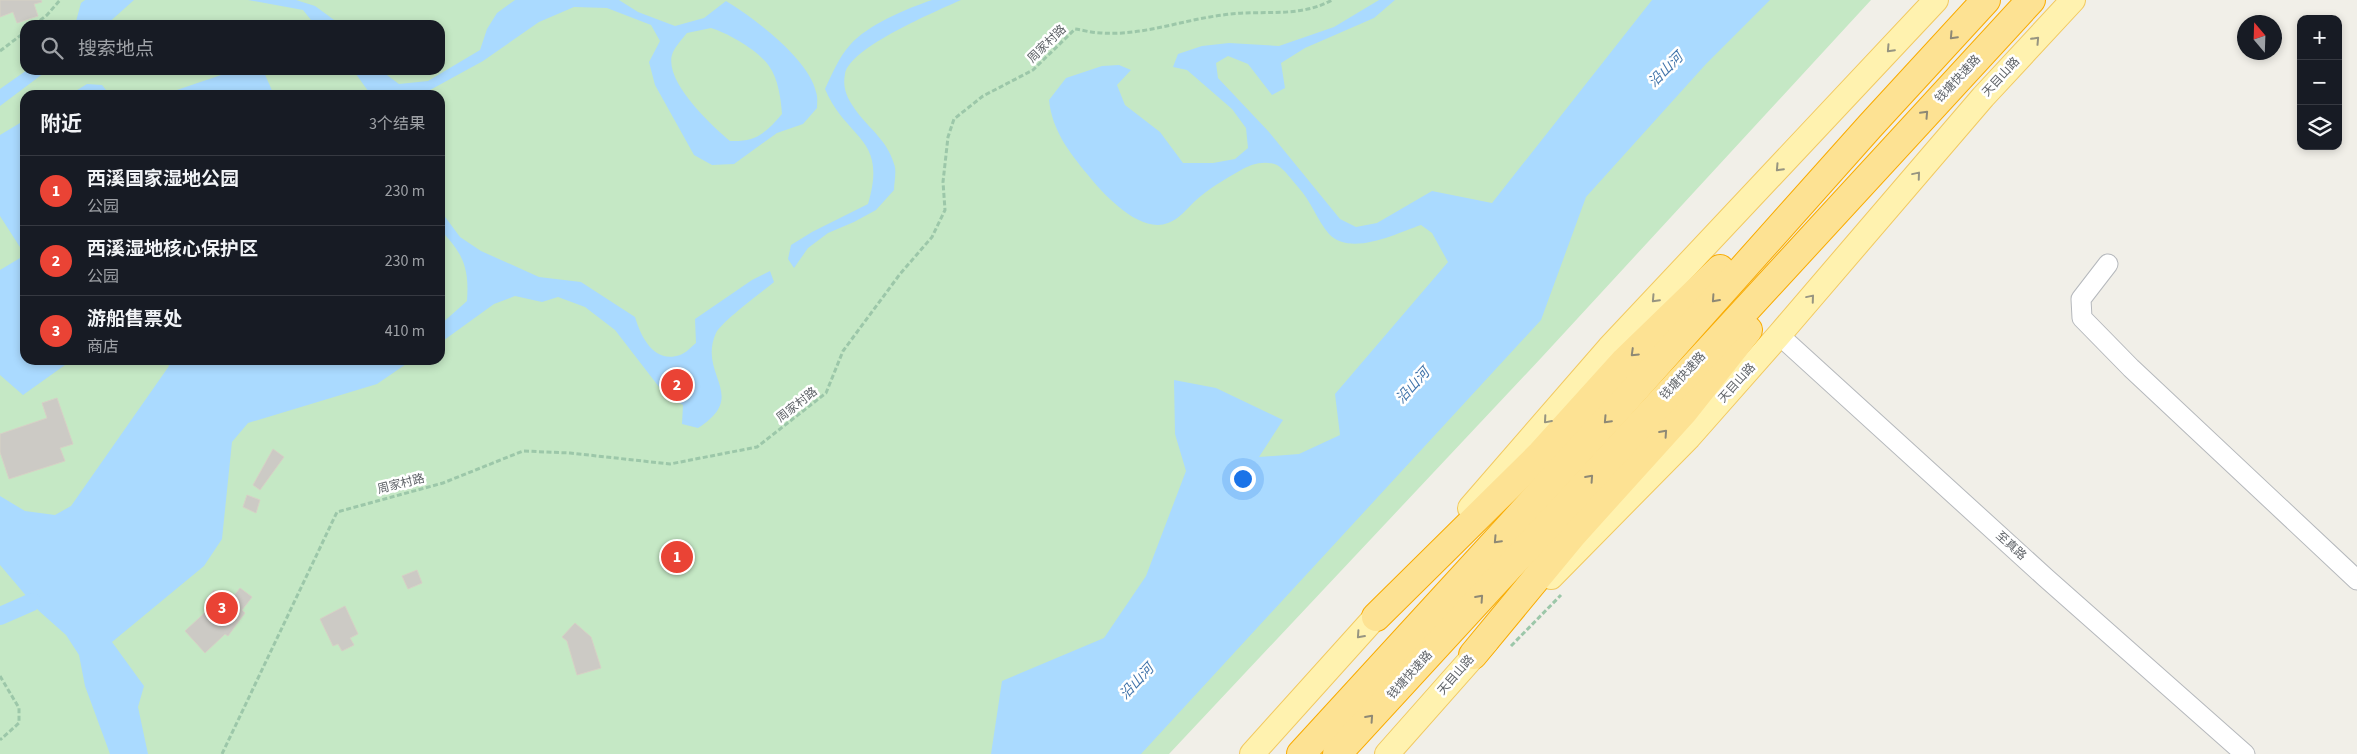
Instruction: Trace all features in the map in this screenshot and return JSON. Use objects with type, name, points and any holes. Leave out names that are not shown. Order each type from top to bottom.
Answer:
[{"type":"highway","points":[[1301,754],[1614,413],[1871,125],[1986,0]]},
{"type":"highway","name":"钱塘快速路","points":[[1337,754],[2031,0]]},
{"type":"highway","points":[[1376,617],[1541,454],[1625,361],[1871,125]]},
{"type":"highway","points":[[1472,655],[1573,534],[1684,410],[1898,144]]},
{"type":"main road","points":[[1252,754],[1376,617],[1609,348],[1936,0]]},
{"type":"main road","name":"天目山路","points":[[1387,754],[1472,655],[1689,437],[1780,335],[1983,97],[2073,0]]},
{"type":"street","points":[[2108,264],[2081,299],[2082,318],[2131,368],[2357,580]]},
{"type":"street","name":"至真路","points":[[1780,335],[2052,584],[2245,754]]},
{"type":"path","points":[[41,20],[48,15],[60,0]]},
{"type":"path","name":"周家村路","points":[[222,754],[337,512],[443,483],[523,451],[570,453],[670,464],[757,447],[826,394],[843,352],[900,274],[932,237],[945,210],[943,182],[948,137],[954,119],[983,96],[1033,70],[1075,29],[1101,33],[1135,32],[1224,14],[1282,13],[1318,7],[1332,0]]},
{"type":"path","points":[[0,51],[20,36]]},
{"type":"path","points":[[0,676],[19,708],[19,723],[0,740]]},
{"type":"green space","points":[[0,0],[1871,0],[1542,357],[1169,754],[0,754]]},
{"type":"water","points":[[85,0],[134,0],[112,20],[76,20],[81,3]]},
{"type":"water","points":[[248,0],[296,0],[315,6],[334,20],[311,20],[303,10]]},
{"type":"water","points":[[515,0],[619,0],[638,12],[675,26],[704,18],[726,1],[765,29],[792,53],[811,79],[817,94],[817,108],[803,124],[777,133],[734,164],[712,165],[694,155],[655,85],[649,62],[660,41],[651,25],[607,8],[574,7],[539,22],[483,61],[430,90],[367,90],[357,75],[387,75],[399,84],[428,81],[438,75],[445,75],[445,71],[480,50],[487,29],[497,13]],"holes":[[[711,28],[734,38],[758,54],[769,66],[777,83],[782,114],[760,135],[739,141],[730,141],[690,101],[674,75],[671,63],[673,52],[687,33]]]},
{"type":"water","points":[[932,0],[961,0],[915,21],[878,42],[850,64],[844,79],[846,94],[851,103],[888,149],[895,167],[894,190],[876,210],[828,233],[808,248],[794,268],[788,259],[791,245],[812,232],[868,204],[873,182],[873,165],[869,151],[834,106],[825,89],[836,66],[850,45],[877,24],[900,12]]},
{"type":"water","name":"沿山河","points":[[1379,0],[1395,0],[1374,18],[1305,48],[1281,63],[1285,88],[1272,95],[1248,64],[1228,56],[1216,63],[1218,78],[1269,132],[1340,219],[1356,227],[1377,223],[1432,191],[1492,203],[1652,0],[1770,0],[1706,64],[1586,197],[1541,320],[1141,754],[991,754],[1002,681],[1104,638],[1146,576],[1186,471],[1175,434],[1174,380],[1216,388],[1283,420],[1259,457],[1299,454],[1340,435],[1335,394],[1448,262],[1432,233],[1421,225],[1374,241],[1349,243],[1338,241],[1325,229],[1303,192],[1288,175],[1277,165],[1268,163],[1258,163],[1241,170],[1199,197],[1182,214],[1168,223],[1157,225],[1146,223],[1124,211],[1113,202],[1081,166],[1068,149],[1058,131],[1049,100],[1066,78],[1102,66],[1119,65],[1131,70],[1117,85],[1125,105],[1160,132],[1183,163],[1213,163],[1235,159],[1248,148],[1246,128],[1232,109],[1187,70],[1173,67],[1178,54],[1202,46],[1229,43],[1279,46],[1334,27]]},
{"type":"water","points":[[20,75],[41,75],[0,106],[0,89]]},
{"type":"water","points":[[221,75],[265,75],[272,90],[177,90]]},
{"type":"water","points":[[87,84],[102,85],[106,90],[77,90]]},
{"type":"water","points":[[20,123],[20,247],[0,216],[0,135]]},
{"type":"water","points":[[445,217],[460,237],[481,251],[539,277],[581,282],[635,317],[641,333],[650,347],[663,356],[680,355],[696,343],[695,319],[752,280],[770,271],[774,282],[733,315],[716,333],[712,348],[712,361],[722,395],[720,405],[713,416],[698,428],[682,424],[683,405],[666,396],[615,330],[585,307],[558,297],[542,302],[515,296],[494,304],[445,339],[445,321],[467,301],[465,266],[456,248],[446,235]]},
{"type":"water","points":[[20,258],[20,365],[65,365],[23,395],[0,375],[0,270]]},
{"type":"water","points":[[405,365],[377,384],[248,423],[232,442],[222,539],[204,566],[112,642],[144,686],[138,707],[148,754],[110,754],[85,686],[79,655],[66,635],[39,611],[0,565],[0,496],[25,511],[55,515],[71,506],[169,366]]},
{"type":"building","points":[[0,0],[41,0],[42,2],[34,4],[38,16],[20,20],[17,23],[13,12],[0,17]]},
{"type":"building","points":[[57,398],[73,444],[60,448],[65,461],[9,479],[0,452],[0,434],[47,418],[42,403]]},
{"type":"building","points":[[273,449],[284,457],[260,490],[253,485]]},
{"type":"building","points":[[247,495],[260,500],[256,513],[243,507]]},
{"type":"building","points":[[417,570],[422,583],[408,589],[402,576]]},
{"type":"building","points":[[240,588],[252,597],[242,610],[245,613],[228,636],[225,634],[205,653],[185,631],[212,606],[205,601],[214,590],[230,601]]},
{"type":"building","points":[[345,606],[358,634],[350,638],[354,645],[342,651],[338,644],[333,646],[320,619]]},
{"type":"building","points":[[575,623],[591,637],[601,668],[577,675],[567,641],[562,637]]},
{"type":"waterway","points":[[0,616],[32,602]]},
{"type":"place","name":"西溪湿地核心保护区","points":[[677,385]]},
{"type":"place","name":"西溪国家湿地公园","points":[[677,557]]},
{"type":"place","name":"游船售票处","points":[[222,608]]}]
